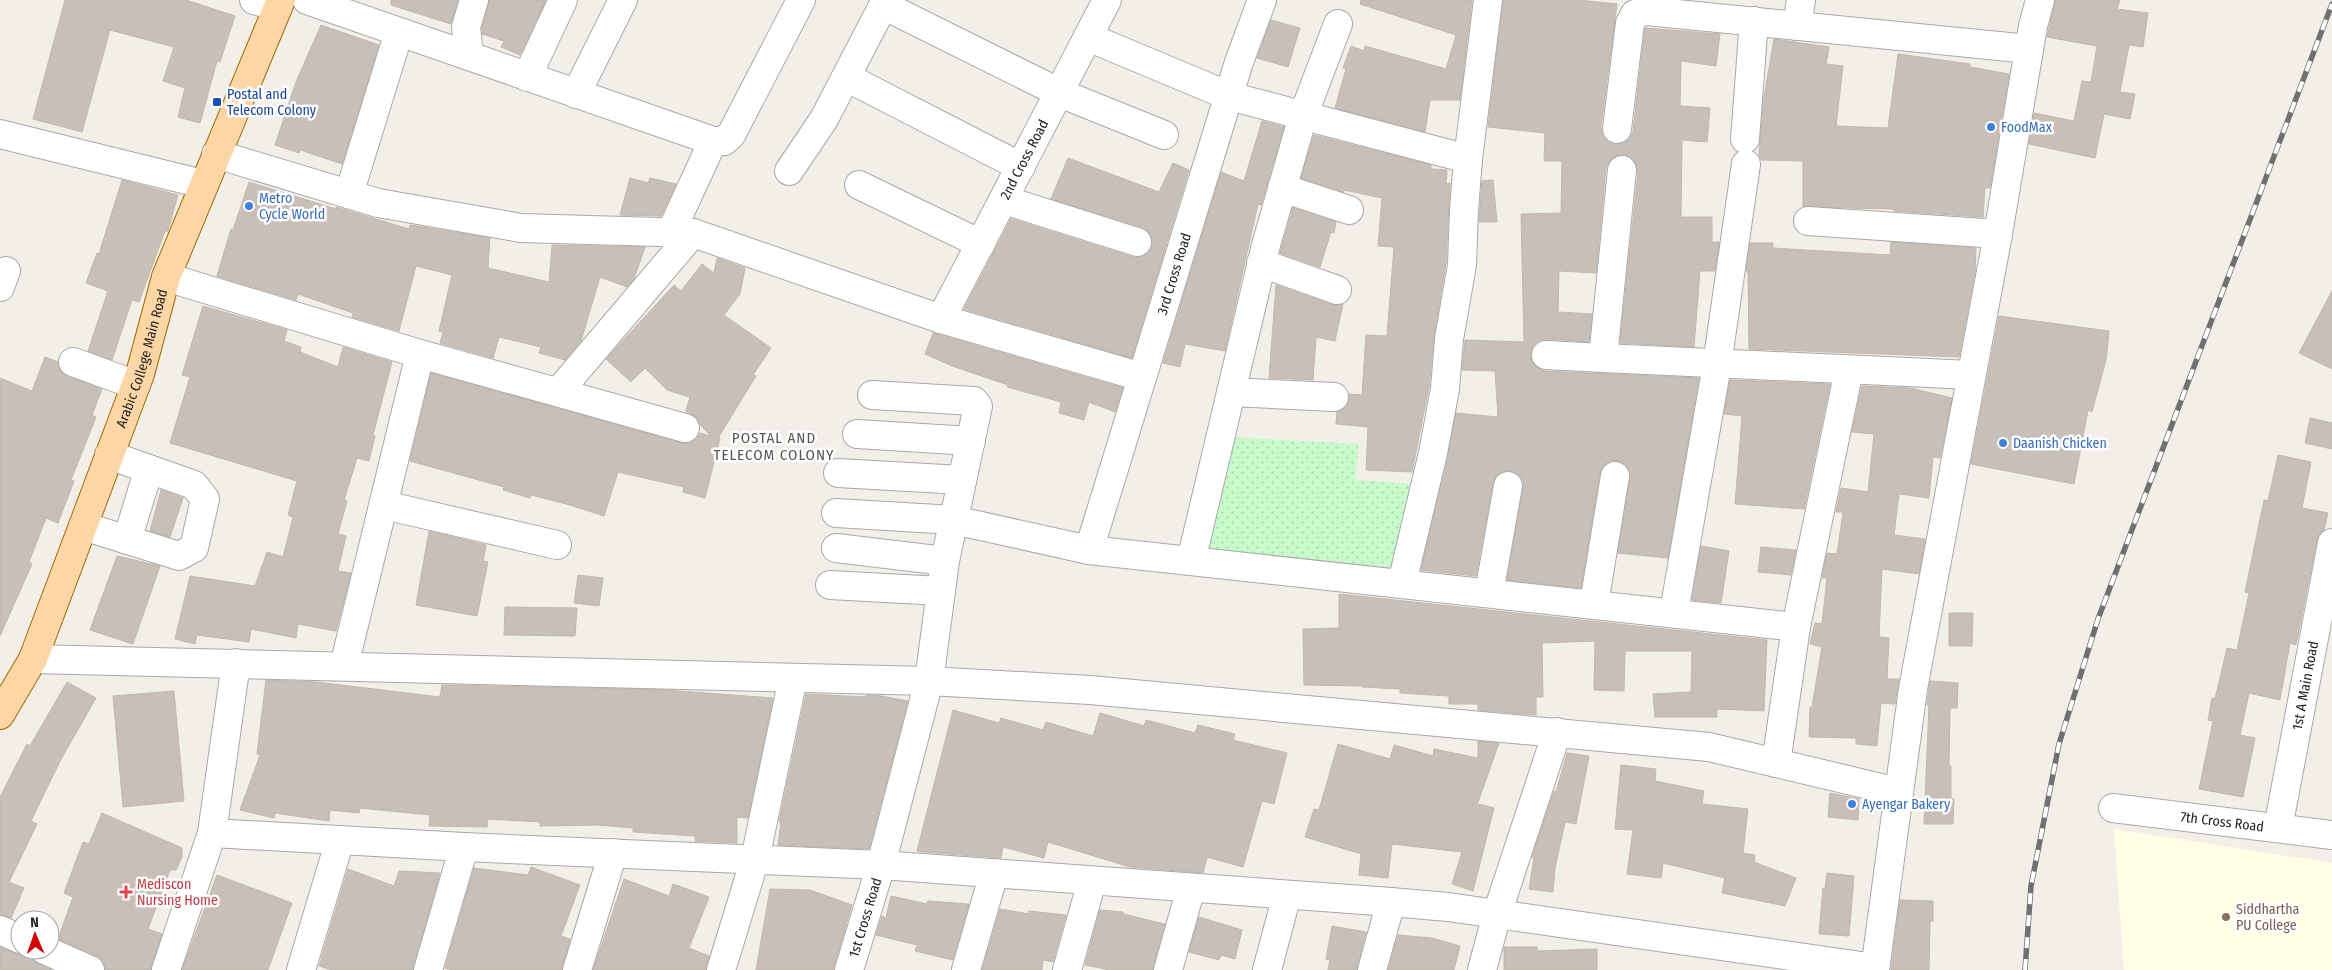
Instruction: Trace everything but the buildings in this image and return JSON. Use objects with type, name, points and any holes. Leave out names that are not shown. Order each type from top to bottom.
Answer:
[{"type":"main road","name":"Arabic College Main Road","points":[[0,715],[33,658],[136,385],[166,277],[216,154],[271,2]]},
{"type":"street","points":[[307,0],[713,141],[724,142],[731,136],[800,0]]},
{"type":"street","points":[[470,56],[466,26],[474,0]]},
{"type":"street","points":[[527,77],[563,0]]},
{"type":"street","points":[[576,94],[623,0]]},
{"type":"street","name":"2nd Cross Road","points":[[941,319],[1107,0]]},
{"type":"street","name":"3rd Cross Road","points":[[1089,550],[1229,96],[1262,0]]},
{"type":"street","points":[[1402,583],[1433,453],[1445,389],[1449,339],[1462,264],[1468,159],[1488,0]]},
{"type":"street","points":[[212,833],[464,847],[881,865],[1391,902],[1448,907],[1875,969],[1913,690],[2040,0]]},
{"type":"street","points":[[789,171],[824,118],[884,2],[1060,93],[1164,134]]},
{"type":"street","points":[[1617,129],[1630,23],[1635,14],[1647,11],[1698,8],[1754,21],[1799,13],[2030,48]]},
{"type":"street","points":[[1674,612],[1716,365],[1746,151],[1754,21]]},
{"type":"street","points":[[1190,560],[1261,263],[1303,116],[1338,24]]},
{"type":"street","points":[[349,194],[399,32]]},
{"type":"street","points":[[1088,37],[1229,96],[1468,159]]},
{"type":"street","points":[[846,77],[1021,166]]},
{"type":"street","points":[[0,134],[203,184]]},
{"type":"street","points":[[559,391],[682,233],[713,141]]},
{"type":"street","points":[[216,154],[378,203],[521,228],[682,233],[941,319],[1142,377]]},
{"type":"street","points":[[1602,358],[1622,170]]},
{"type":"street","points":[[859,185],[981,244]]},
{"type":"street","points":[[1282,188],[1348,210]]},
{"type":"street","points":[[1004,200],[1137,242]]},
{"type":"street","points":[[1808,220],[1998,234]]},
{"type":"street","points":[[1261,263],[1337,290]]},
{"type":"street","points":[[166,277],[420,354],[559,391],[685,428]]},
{"type":"street","points":[[344,666],[420,354]]},
{"type":"street","points":[[1546,355],[1716,365],[1971,375]]},
{"type":"street","points":[[73,362],[136,385]]},
{"type":"street","points":[[1776,763],[1796,627],[1849,370]]},
{"type":"street","points":[[1231,392],[1334,397]]},
{"type":"street","name":"1st Cross Road","points":[[849,970],[881,865],[929,681],[945,561],[978,406],[974,401],[872,395]]},
{"type":"street","points":[[857,434],[971,441]]},
{"type":"street","points":[[83,526],[179,556],[194,548],[205,499],[194,485],[110,455]]},
{"type":"street","points":[[127,540],[149,469]]},
{"type":"street","points":[[838,473],[962,480]]},
{"type":"street","points":[[1594,604],[1615,476]]},
{"type":"street","points":[[1489,593],[1508,486]]},
{"type":"street","points":[[384,506],[557,545]]},
{"type":"street","points":[[836,513],[954,520],[1089,550],[1674,612],[1796,627]]},
{"type":"street","name":"1st A Main Road","points":[[2278,828],[2332,543]]},
{"type":"street","points":[[836,548],[945,561]]},
{"type":"street","points":[[830,585],[942,591]]},
{"type":"street","points":[[33,658],[929,681],[1090,690],[1557,732],[1709,748],[1898,792]]},
{"type":"street","points":[[166,970],[212,833],[236,663]]},
{"type":"street","points":[[720,970],[754,859],[793,678]]},
{"type":"street","points":[[1482,970],[1497,914],[1557,732]]},
{"type":"street","name":"7th Cross Road","points":[[2113,808],[2332,835]]},
{"type":"street","points":[[301,970],[340,840]]},
{"type":"street","points":[[428,970],[464,847]]},
{"type":"street","points":[[576,970],[613,853]]},
{"type":"street","points":[[966,970],[994,873]]},
{"type":"street","points":[[1067,970],[1092,881]]},
{"type":"street","points":[[1168,970],[1191,888]]},
{"type":"street","points":[[1267,970],[1287,895]]},
{"type":"street","points":[[1372,970],[1391,902]]},
{"type":"street","points":[[60,956],[90,970]]},
{"type":"shaded area","name":"Siddhartha PU College","points":[[2114,829],[2332,863],[2332,970],[2124,970]]},
{"type":"green space","points":[[1231,437],[1359,444],[1355,480],[1417,484],[1394,568],[1204,548]]},
{"type":"railway","points":[[2025,970],[2031,886],[2059,744],[2098,619],[2332,4]]},
{"type":"place","name":"Postal and Telecom Colony","points":[[217,102]]},
{"type":"place","name":"FoodMax","points":[[1991,127]]},
{"type":"place","name":"Metro Cycle World","points":[[249,206]]},
{"type":"place","name":"Daanish Chicken","points":[[2003,443]]},
{"type":"place","name":"Ayengar Bakery","points":[[1852,804]]},
{"type":"place","name":"Mediscon Nursing Home","points":[[126,892]]},
{"type":"place","name":"Siddhartha PU College","points":[[2226,917]]},
{"type":"district","name":"POSTAL AND TELECOM COLONY","points":[[774,446]]}]
